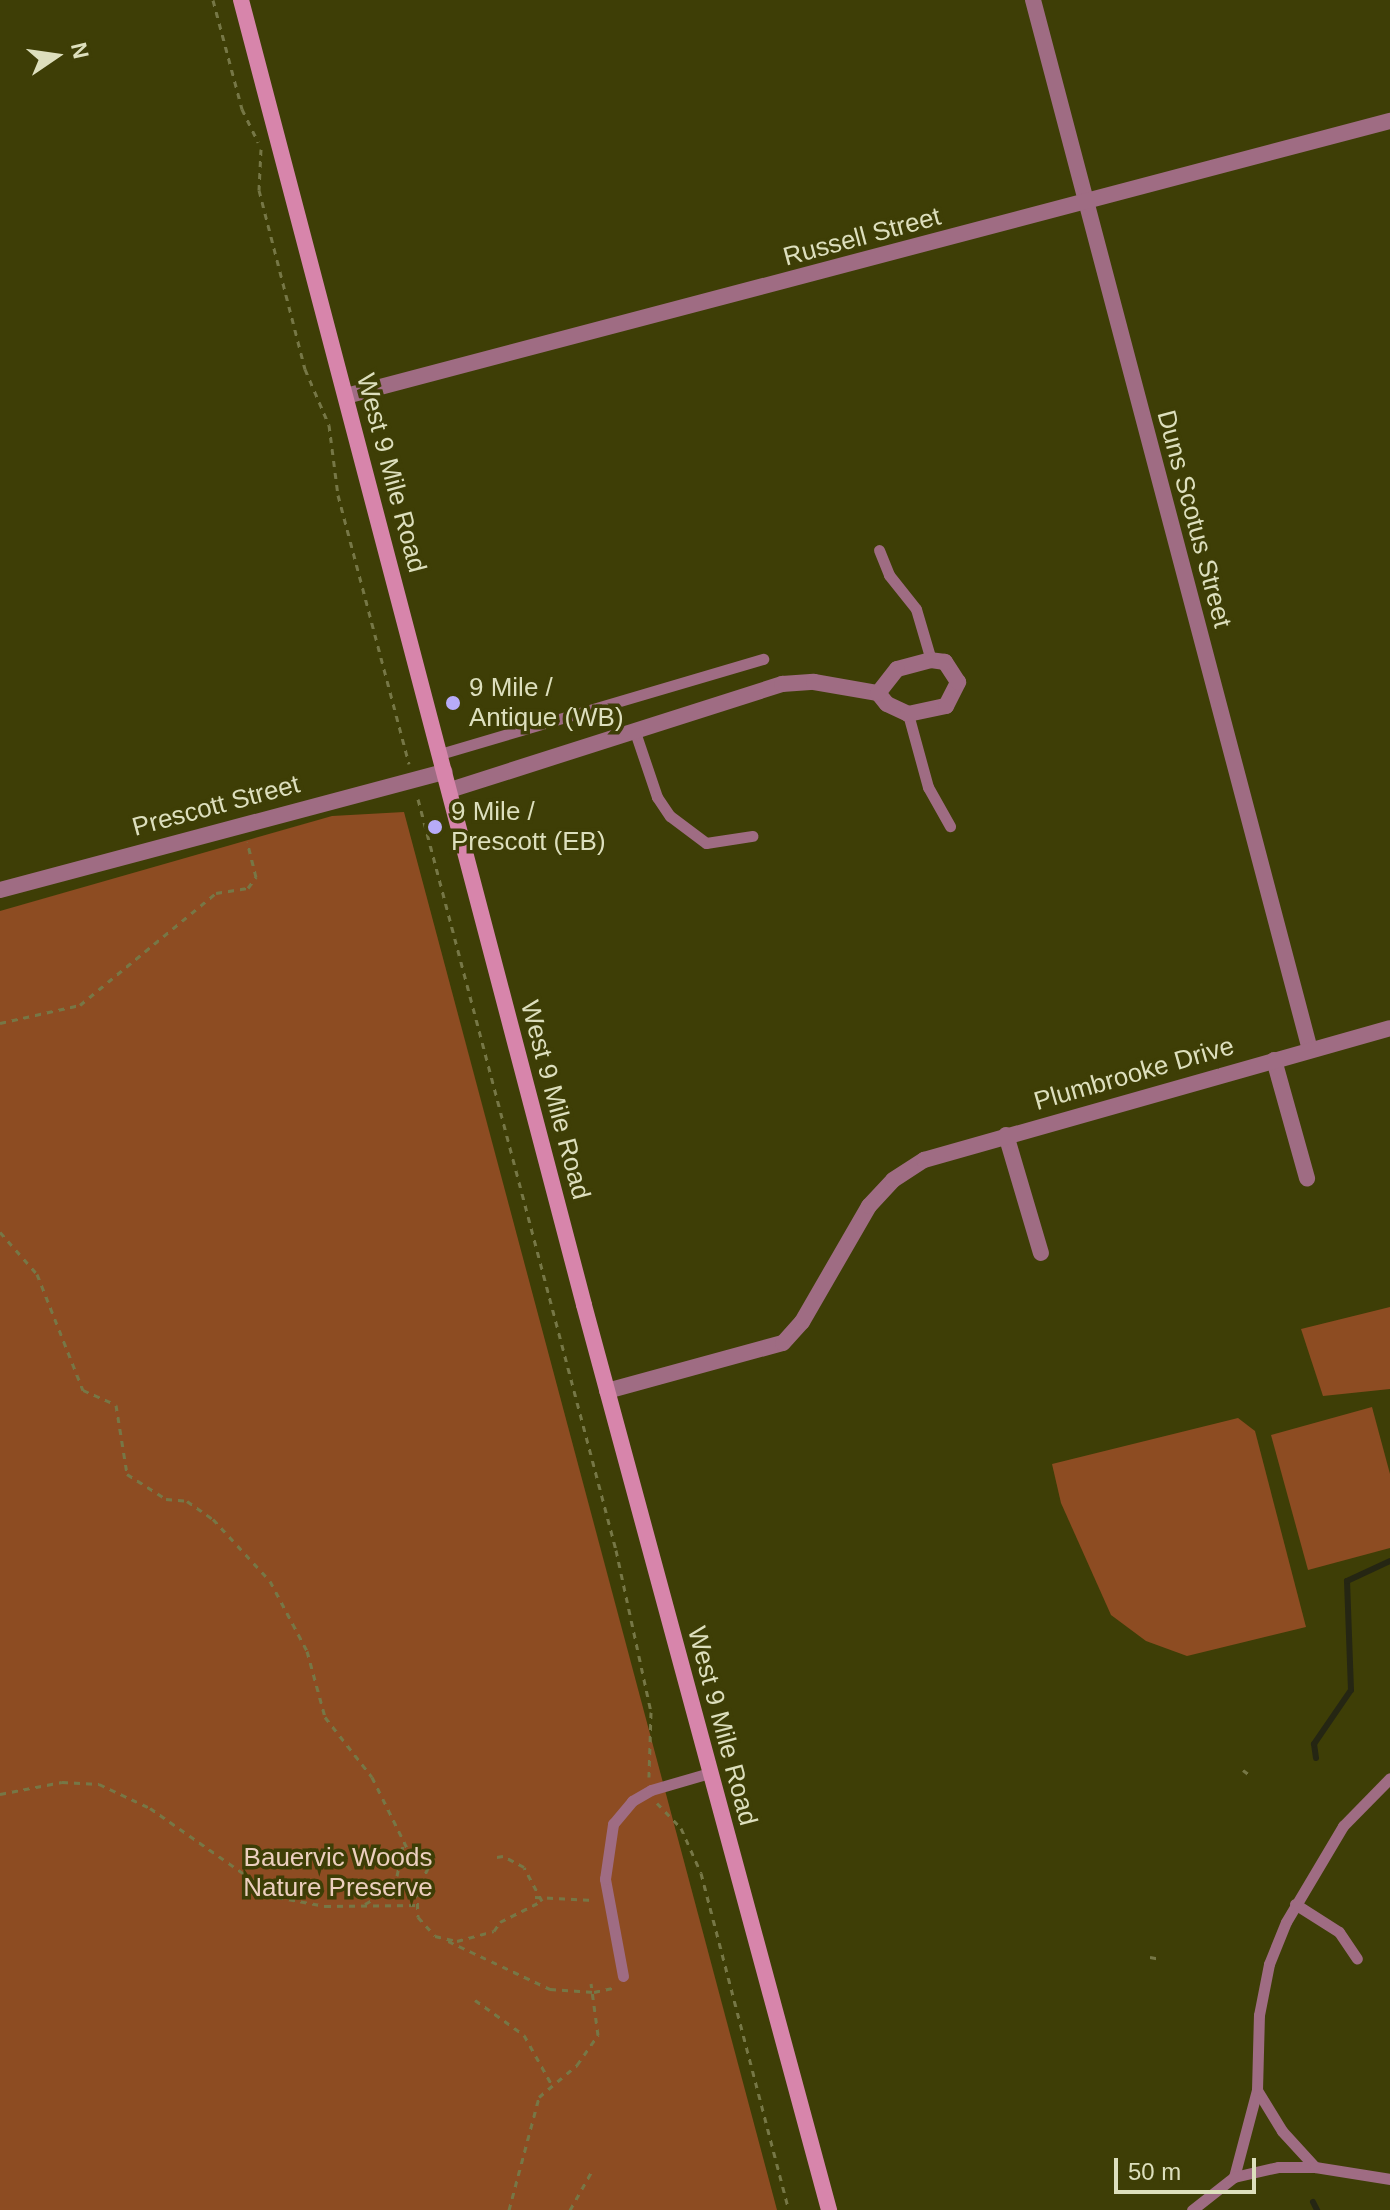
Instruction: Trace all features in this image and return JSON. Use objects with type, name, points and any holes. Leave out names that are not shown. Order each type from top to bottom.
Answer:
[{"type":"main road","name":"West 9 Mile Road","points":[[241,0],[607,1391],[829,2210]]},
{"type":"street","name":"Duns Scotus Street","points":[[1033,0],[1310,1050]]},
{"type":"street","name":"Russell Street","points":[[346,396],[1390,121]]},
{"type":"street","points":[[450,790],[634,729],[801,681],[878,693],[887,704],[908,714],[946,706],[955,696],[958,682],[953,669],[931,660],[897,669],[878,693]]},
{"type":"street","name":"Prescott Street","points":[[0,890],[242,823],[445,772]]},
{"type":"street","name":"Plumbrooke Drive","points":[[607,1391],[783,1343],[802,1322],[869,1206],[893,1180],[924,1160],[1390,1028]]},
{"type":"street","name":"Plumbrooke Drive","points":[[1274,1060],[1307,1178]]},
{"type":"street","name":"Plumbrooke Drive","points":[[1006,1135],[1041,1253]]},
{"type":"lane","points":[[879,550],[889,575],[916,609],[931,660]]},
{"type":"lane","points":[[440,754],[763,659]]},
{"type":"lane","points":[[908,714],[928,787],[950,826]]},
{"type":"lane","points":[[634,729],[657,797],[670,816],[706,843],[752,836]]},
{"type":"lane","points":[[623,1976],[605,1879],[613,1824],[632,1801],[651,1790],[709,1773]]},
{"type":"lane","points":[[1234,2177],[1257,2090],[1264,1982],[1295,1904],[1354,1809],[1390,1778]]},
{"type":"lane","points":[[1295,1904],[1339,1932],[1357,1959]]},
{"type":"lane","points":[[1257,2090],[1282,2131],[1315,2167]]},
{"type":"lane","points":[[1192,2210],[1234,2177],[1278,2167],[1315,2167],[1390,2179]]},
{"type":"path","points":[[213,0],[242,109],[261,149],[259,190],[305,369],[329,425],[338,495],[408,760]]},
{"type":"path","points":[[418,800],[616,1550],[651,1712],[651,1790],[681,1828],[701,1873],[789,2210]]},
{"type":"path","points":[[0,1023],[80,1005],[216,893],[248,888],[256,877],[242,823]]},
{"type":"path","points":[[0,1232],[37,1274],[83,1390],[116,1405],[127,1474],[166,1499],[187,1501],[213,1519],[270,1581],[307,1651],[325,1717],[372,1777],[403,1845],[429,1869],[418,1906],[426,1929],[550,1989],[594,1992],[624,1985],[623,1976]]},
{"type":"path","points":[[1243,1770],[1251,1776]]},
{"type":"path","points":[[0,1794],[62,1782],[99,1784],[150,1808],[277,1897],[314,1906],[418,1906]]},
{"type":"path","points":[[365,1904],[382,1894],[397,1876],[403,1845]]},
{"type":"path","points":[[491,1858],[503,1856],[524,1867],[542,1901]]},
{"type":"path","points":[[535,1897],[542,1901]]},
{"type":"path","points":[[445,1939],[494,1931],[500,1922],[542,1901],[609,1898]]},
{"type":"path","points":[[1150,1957],[1161,1959]]},
{"type":"path","points":[[509,2210],[533,2111],[552,2085],[592,2048],[598,2035],[591,1983]]},
{"type":"path","points":[[475,2000],[524,2035],[552,2085]]},
{"type":"path","points":[[570,2210],[592,2171]]},
{"type":"green space","name":"Bauervic Woods Nature Preserve","points":[[404,812],[777,2210],[0,2210],[0,911],[332,816]]},
{"type":"green space","points":[[1390,1307],[1390,1389],[1323,1396],[1301,1329]]},
{"type":"green space","points":[[1372,1407],[1390,1474],[1390,1548],[1308,1570],[1271,1435]]},
{"type":"green space","points":[[1238,1418],[1255,1431],[1306,1627],[1187,1656],[1146,1641],[1111,1615],[1061,1503],[1052,1464]]},
{"type":"waterway","points":[[1316,1758],[1314,1744],[1351,1690],[1347,1581],[1390,1561]]},
{"type":"waterway","points":[[1313,2202],[1317,2210]]},
{"type":"place","name":"9 Mile / Antique (WB)","points":[[453,703]]},
{"type":"place","name":"9 Mile / Prescott (EB)","points":[[435,827]]}]
